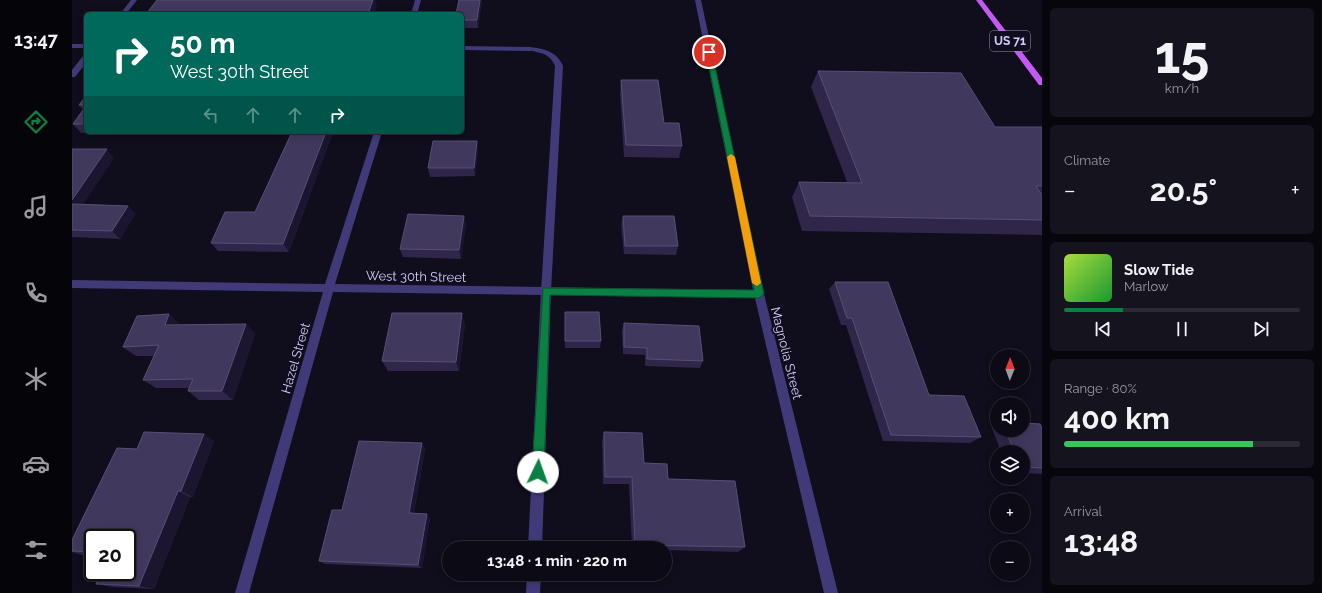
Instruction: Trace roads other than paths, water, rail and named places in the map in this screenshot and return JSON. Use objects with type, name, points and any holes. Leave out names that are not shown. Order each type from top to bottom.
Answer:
[{"type":"main road","name":"US 71","points":[[978,0],[1042,83]]},
{"type":"street","points":[[125,12],[134,0]]},
{"type":"street","points":[[415,12],[418,0]]},
{"type":"street","name":"Magnolia Street","points":[[698,0],[759,294],[831,593]]},
{"type":"street","points":[[72,46],[84,46]]},
{"type":"street","points":[[464,48],[530,49],[552,54],[557,58],[559,66],[546,291],[535,541]]},
{"type":"street","points":[[72,75],[84,60]]},
{"type":"street","name":"Hazel Street","points":[[242,593],[330,288],[377,134]]},
{"type":"street","name":"West 30th Street","points":[[72,284],[759,294]]},
{"type":"street","points":[[533,593],[534,581]]}]
